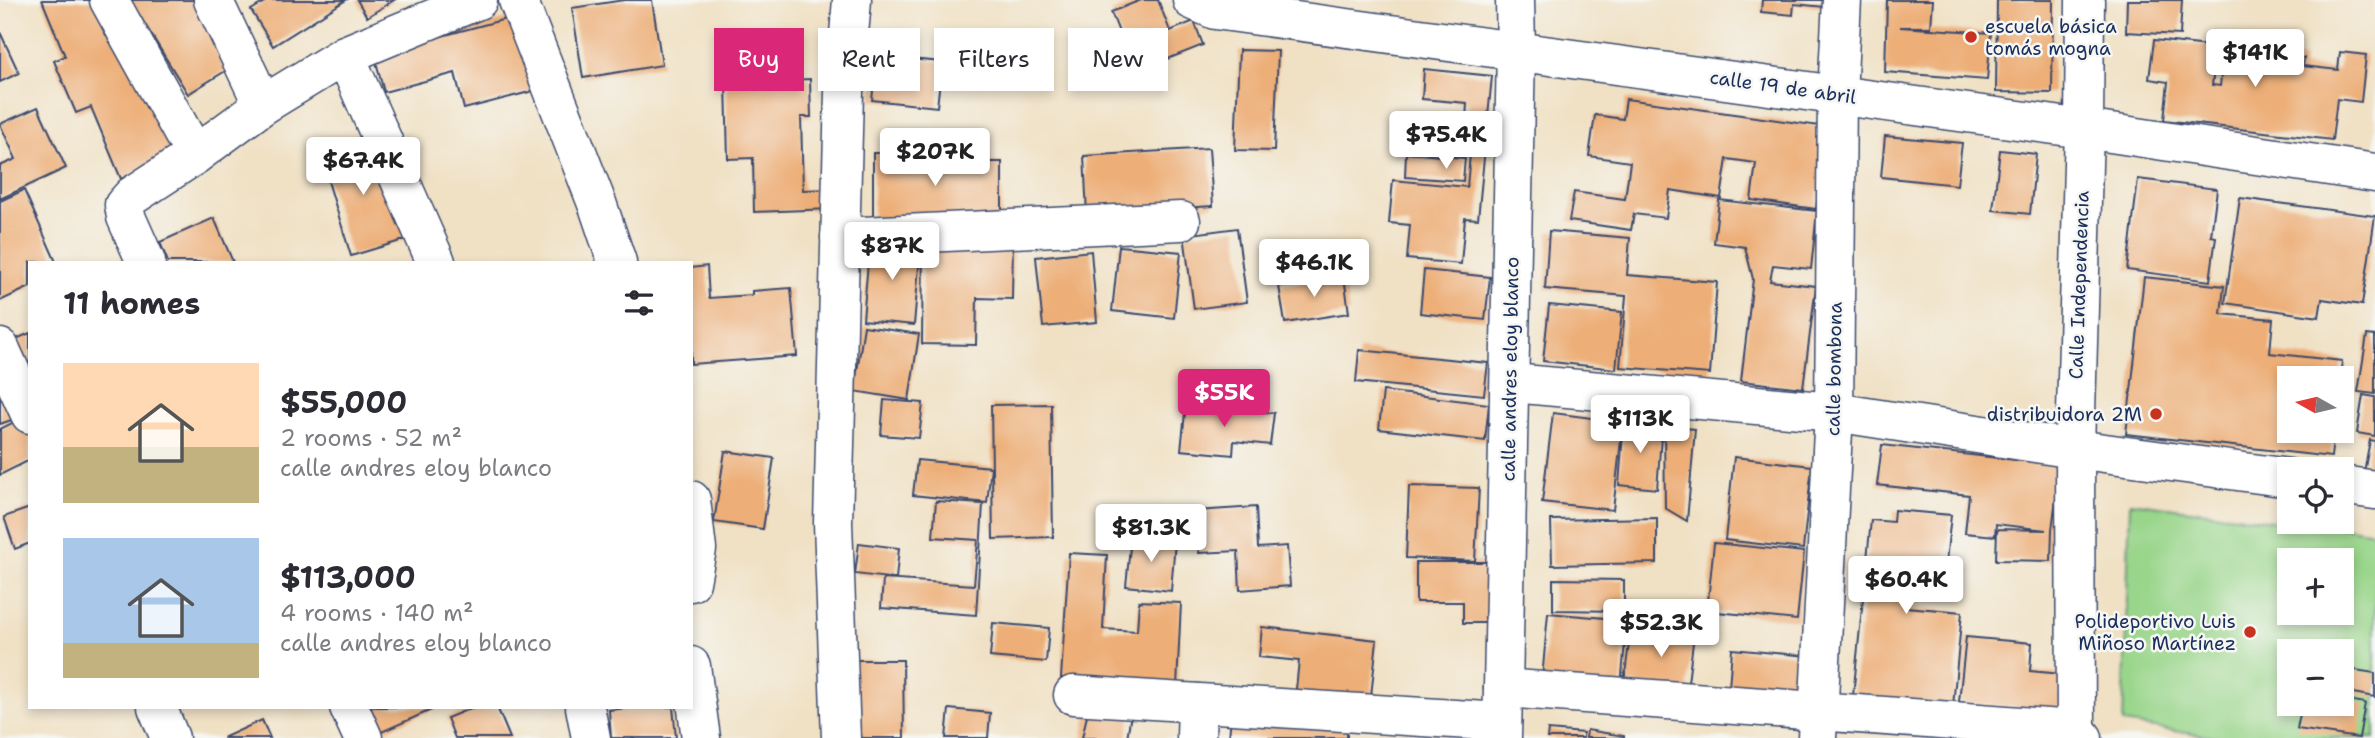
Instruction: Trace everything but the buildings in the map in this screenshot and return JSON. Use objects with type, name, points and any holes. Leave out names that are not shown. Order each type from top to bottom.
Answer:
[{"type":"street","points":[[109,0],[195,155]]},
{"type":"street","points":[[146,261],[125,217],[124,205],[132,196],[195,155],[263,105],[345,55],[478,0]]},
{"type":"street","points":[[518,0],[617,261]]},
{"type":"street","points":[[841,738],[833,523],[844,92],[852,0]]},
{"type":"street","name":"calle 19 de abril","points":[[1192,0],[1215,10],[1837,94],[2375,173]]},
{"type":"street","name":"calle andres eloy blanco","points":[[1503,716],[1511,383],[1515,0]]},
{"type":"street","name":"calle bombona","points":[[1818,724],[1834,412],[1837,94],[1842,0]]},
{"type":"street","name":"Calle Independencia","points":[[2078,735],[2075,449],[2085,0]]},
{"type":"street","points":[[217,1],[263,105]]},
{"type":"street","points":[[345,55],[436,261]]},
{"type":"street","points":[[840,237],[1181,221]]},
{"type":"street","points":[[0,348],[28,410]]},
{"type":"street","points":[[1511,383],[1834,412],[2277,476]]},
{"type":"street","points":[[2354,487],[2375,490]]},
{"type":"street","points":[[693,514],[698,549],[693,573]]},
{"type":"street","points":[[693,679],[702,738]]},
{"type":"street","points":[[1073,695],[1196,720],[1503,716],[1818,724],[2078,735]]},
{"type":"street","points":[[159,709],[170,738]]},
{"type":"street","points":[[350,709],[363,738]]},
{"type":"street","points":[[585,709],[591,738]]},
{"type":"green space","name":"Polideportivo Luis Miñoso Martínez","points":[[2130,502],[2277,522],[2277,534],[2354,534],[2354,529],[2375,532],[2375,738],[2217,738],[2123,723]]},
{"type":"place","name":"escuela básica tomás mogna","points":[[1971,37]]},
{"type":"place","name":"distribuidora 2M","points":[[2156,414]]},
{"type":"place","name":"Polideportivo Luis Miñoso Martínez","points":[[2250,632]]}]
